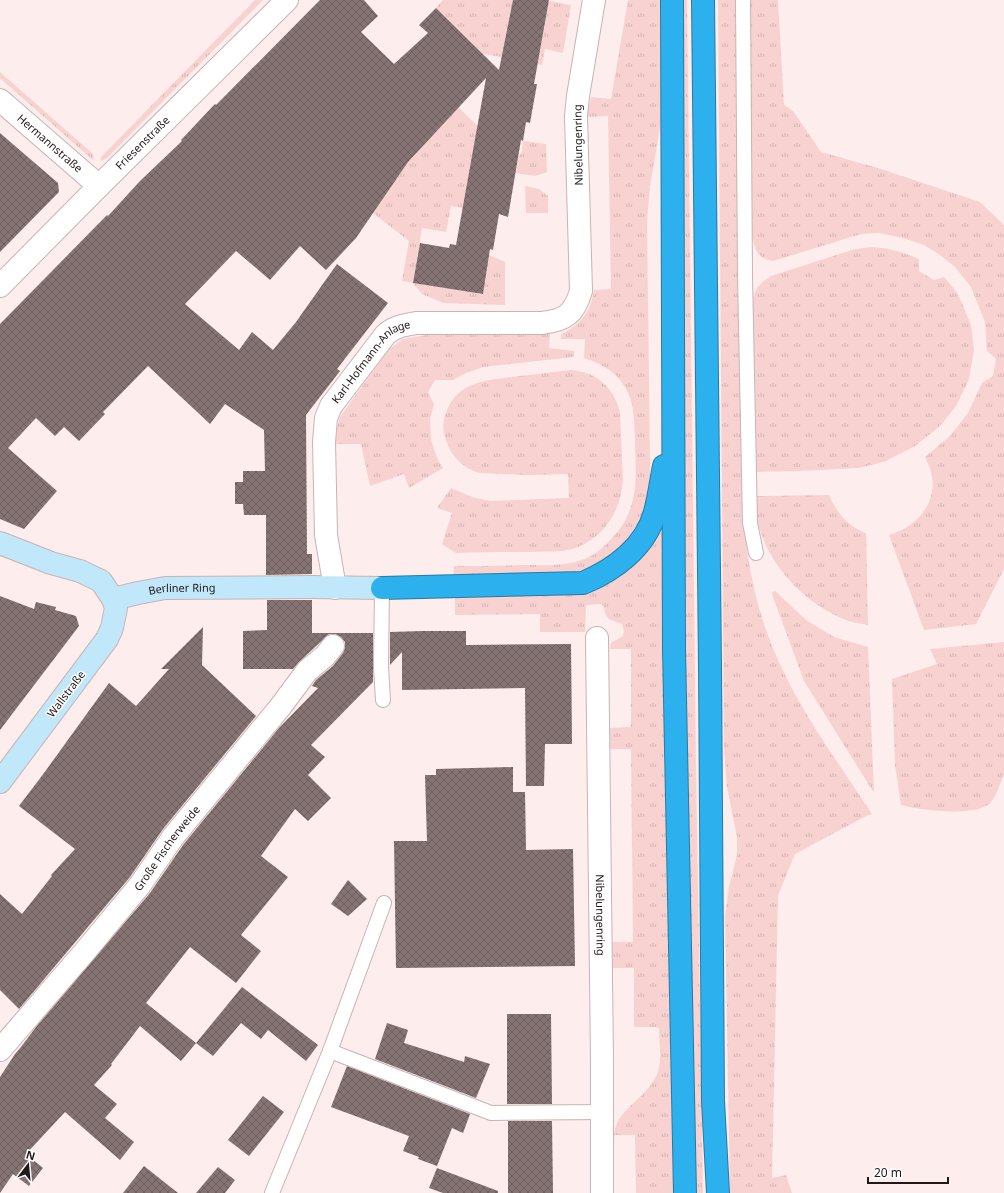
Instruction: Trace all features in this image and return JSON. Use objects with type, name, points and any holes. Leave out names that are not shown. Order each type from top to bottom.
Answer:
[{"type":"highway","points":[[672,0],[674,657],[685,1193]]},
{"type":"highway","points":[[703,0],[711,674],[713,1101],[718,1193]]},
{"type":"highway","points":[[382,588],[583,583],[600,576],[622,561],[639,543],[652,520],[655,512],[673,414]]},
{"type":"main road","points":[[0,543],[31,556],[94,577],[101,581],[113,599]]},
{"type":"main road","name":"Berliner Ring","points":[[113,599],[138,592],[165,588],[382,588]]},
{"type":"main road","name":"Wallstraße","points":[[0,782],[107,639],[112,628],[116,608],[113,599]]},
{"type":"street","name":"Friesenstraße","points":[[0,286],[98,186],[287,0]]},
{"type":"street","name":"Nibelungenring","points":[[581,291],[576,116],[580,78],[594,0]]},
{"type":"street","name":"Hermannstraße","points":[[0,100],[98,186]]},
{"type":"street","name":"Karl-Hofmann-Anlage","points":[[336,588],[326,535],[324,442],[326,418],[331,406],[386,334],[393,329],[416,323],[542,323],[555,321],[567,316],[575,307],[581,291]]},
{"type":"street","name":"Nibelungenring","points":[[598,638],[602,1193]]},
{"type":"street","name":"Große Fischerweide","points":[[0,1050],[140,885],[173,837],[276,712],[306,671],[325,656],[333,646]]},
{"type":"lane","points":[[743,0],[745,283],[750,523],[756,553]]},
{"type":"lane","points":[[382,588],[381,667],[383,700]]},
{"type":"lane","points":[[272,1193],[330,1051],[384,904]]},
{"type":"lane","points":[[330,1051],[491,1113],[601,1112]]},
{"type":"green space","points":[[255,0],[263,0],[107,158],[101,161],[101,157]]},
{"type":"green space","points":[[443,0],[513,0],[502,57],[483,54],[436,8]]},
{"type":"green space","points":[[628,0],[660,0],[661,122],[650,186],[647,221],[650,490],[645,512],[631,539],[611,558],[577,575],[453,578],[454,566],[554,565],[571,563],[587,558],[603,547],[620,528],[632,505],[636,467],[634,418],[630,397],[623,384],[611,371],[584,358],[585,339],[561,339],[561,335],[584,317],[590,305],[594,290],[611,289],[608,116],[587,117],[591,97],[611,99]]},
{"type":"green space","points":[[678,0],[687,0],[696,765],[703,1193],[691,1193]]},
{"type":"green space","points":[[718,0],[736,0],[743,520],[751,573],[764,624],[785,675],[826,746],[872,814],[795,854],[778,895],[772,1178],[786,1175],[792,1193],[730,1193],[725,915],[729,887],[737,855],[737,837],[727,787],[724,749]]},
{"type":"green space","points":[[748,0],[778,0],[784,105],[793,111],[821,152],[878,168],[980,202],[1004,225],[1004,569],[976,624],[924,630],[889,535],[908,526],[924,512],[929,503],[933,483],[931,470],[925,457],[950,436],[968,413],[982,383],[993,376],[996,359],[987,351],[985,322],[971,287],[955,267],[924,245],[903,238],[879,233],[861,234],[773,261],[763,258],[757,252],[752,235]]},
{"type":"green space","points":[[549,1],[571,5],[563,53],[545,49],[542,65],[538,64]]},
{"type":"green space","points":[[0,72],[93,154],[94,161],[0,78]]},
{"type":"green space","points":[[458,107],[486,134],[463,208],[451,206],[446,232],[422,228],[413,283],[402,281],[409,241],[373,213],[408,162]]},
{"type":"green space","points":[[523,141],[546,144],[547,172],[535,176],[516,173],[519,156],[522,152]]},
{"type":"green space","points":[[525,186],[539,189],[548,196],[548,213],[526,213]]},
{"type":"green space","points":[[872,247],[896,251],[919,259],[919,271],[934,280],[944,277],[958,294],[971,325],[974,350],[969,379],[956,406],[940,426],[915,446],[886,461],[859,468],[756,472],[752,301],[755,292],[761,284],[771,276],[855,249]]},
{"type":"green space","points":[[489,255],[505,262],[505,305],[443,303],[422,294],[413,283],[483,294]]},
{"type":"green space","points":[[550,334],[549,348],[574,351],[574,357],[483,367],[466,373],[453,380],[435,380],[428,392],[434,404],[430,419],[431,439],[436,456],[443,468],[409,488],[404,474],[370,486],[361,444],[336,444],[336,431],[340,417],[388,350],[403,339],[426,335]]},
{"type":"green space","points":[[571,370],[589,374],[603,383],[609,389],[620,412],[623,480],[622,491],[619,502],[610,521],[604,529],[588,542],[573,549],[567,550],[456,553],[442,544],[452,513],[437,508],[451,488],[472,497],[490,501],[569,498],[568,474],[529,475],[479,473],[457,460],[447,443],[443,431],[443,424],[447,410],[453,400],[460,392],[468,387],[488,380]]},
{"type":"green space","points":[[829,495],[835,508],[843,518],[853,527],[866,533],[868,625],[841,618],[827,611],[802,592],[780,569],[764,542],[759,527],[757,515],[757,496]]},
{"type":"green space","points":[[661,524],[665,524],[675,1193],[636,1193],[635,1135],[614,1135],[620,1118],[646,1091],[656,1076],[660,1054],[659,1028],[634,1027],[634,968],[613,968],[609,965],[609,946],[612,942],[633,942],[631,749],[610,749],[607,746],[607,733],[610,728],[631,727],[631,649],[610,649],[611,643],[620,638],[624,632],[622,624],[606,616],[604,607],[601,604],[586,605],[585,632],[540,632],[540,614],[455,615],[455,595],[569,593]]},
{"type":"green space","points":[[775,591],[806,620],[834,637],[868,647],[874,793],[804,681],[773,597],[772,592]]},
{"type":"green space","points":[[1004,642],[1004,774],[993,799],[984,807],[962,811],[921,809],[901,805],[895,765],[892,679],[937,664],[930,649]]},
{"type":"building","points":[[320,0],[364,0],[378,16],[361,32],[394,64],[428,33],[419,25],[436,8],[499,70],[513,0],[549,0],[534,84],[537,84],[530,123],[526,122],[523,141],[521,140],[508,217],[499,214],[493,250],[490,249],[483,294],[413,283],[420,243],[449,248],[450,244],[456,245],[486,78],[408,162],[356,238],[326,270],[300,246],[270,280],[236,251],[185,304],[239,350],[252,332],[273,350],[296,322],[337,264],[388,303],[337,369],[340,371],[306,415],[307,554],[312,554],[312,574],[266,575],[266,515],[244,515],[243,504],[235,504],[235,482],[243,482],[243,471],[265,471],[264,430],[225,404],[210,424],[148,366],[103,412],[105,414],[79,441],[64,427],[55,436],[36,418],[8,448],[57,491],[24,529],[0,519],[0,324],[107,215],[108,216],[140,181],[182,141],[181,140],[215,104],[216,105]]},
{"type":"building","points":[[0,133],[58,183],[59,192],[0,252]]},
{"type":"building","points":[[0,596],[34,609],[36,602],[56,607],[55,610],[76,616],[79,626],[0,730]]},
{"type":"building","points":[[267,600],[312,600],[312,633],[373,633],[373,682],[311,745],[325,757],[308,775],[331,798],[308,821],[295,809],[261,856],[288,877],[241,935],[261,951],[236,983],[190,947],[146,1003],[196,1043],[181,1061],[140,1026],[111,1064],[112,1065],[94,1085],[117,1104],[105,1118],[134,1142],[120,1160],[65,1112],[26,1154],[43,1168],[29,1186],[13,1174],[0,1193],[0,1077],[15,1054],[36,1027],[150,893],[183,845],[279,728],[318,688],[312,686],[316,680],[333,666],[343,653],[345,642],[341,637],[335,634],[329,634],[293,669],[243,669],[243,631],[267,630]]},
{"type":"building","points":[[203,627],[202,665],[256,716],[163,829],[130,877],[19,1009],[0,990],[0,894],[22,914],[52,876],[51,875],[75,849],[19,806],[109,683],[136,706],[169,669],[161,669]]},
{"type":"building","points":[[466,631],[466,645],[571,644],[572,744],[545,744],[544,786],[526,786],[525,688],[402,690],[402,652],[390,665],[390,632]]},
{"type":"building","points":[[513,767],[513,792],[525,792],[526,850],[573,849],[575,966],[396,968],[394,841],[427,841],[425,775],[436,775],[436,769]]},
{"type":"building","points":[[348,880],[367,899],[348,916],[331,904]]},
{"type":"building","points":[[242,987],[318,1045],[306,1061],[268,1030],[261,1039],[241,1023],[213,1056],[196,1043]]},
{"type":"building","points":[[507,1014],[551,1014],[552,1104],[507,1104]]},
{"type":"building","points":[[387,1023],[408,1030],[404,1043],[464,1062],[465,1056],[490,1064],[476,1098],[375,1059]]},
{"type":"building","points":[[347,1066],[470,1114],[463,1133],[452,1128],[437,1166],[418,1159],[419,1157],[403,1151],[409,1136],[331,1107]]},
{"type":"building","points":[[263,1096],[284,1112],[249,1156],[228,1140]]},
{"type":"building","points":[[508,1121],[552,1121],[553,1193],[508,1193]]},
{"type":"building","points":[[144,1166],[178,1193],[123,1193]]},
{"type":"building","points":[[218,1167],[235,1180],[225,1193],[196,1193]]},
{"type":"building","points":[[437,1168],[498,1191],[498,1193],[443,1193],[429,1188]]}]
